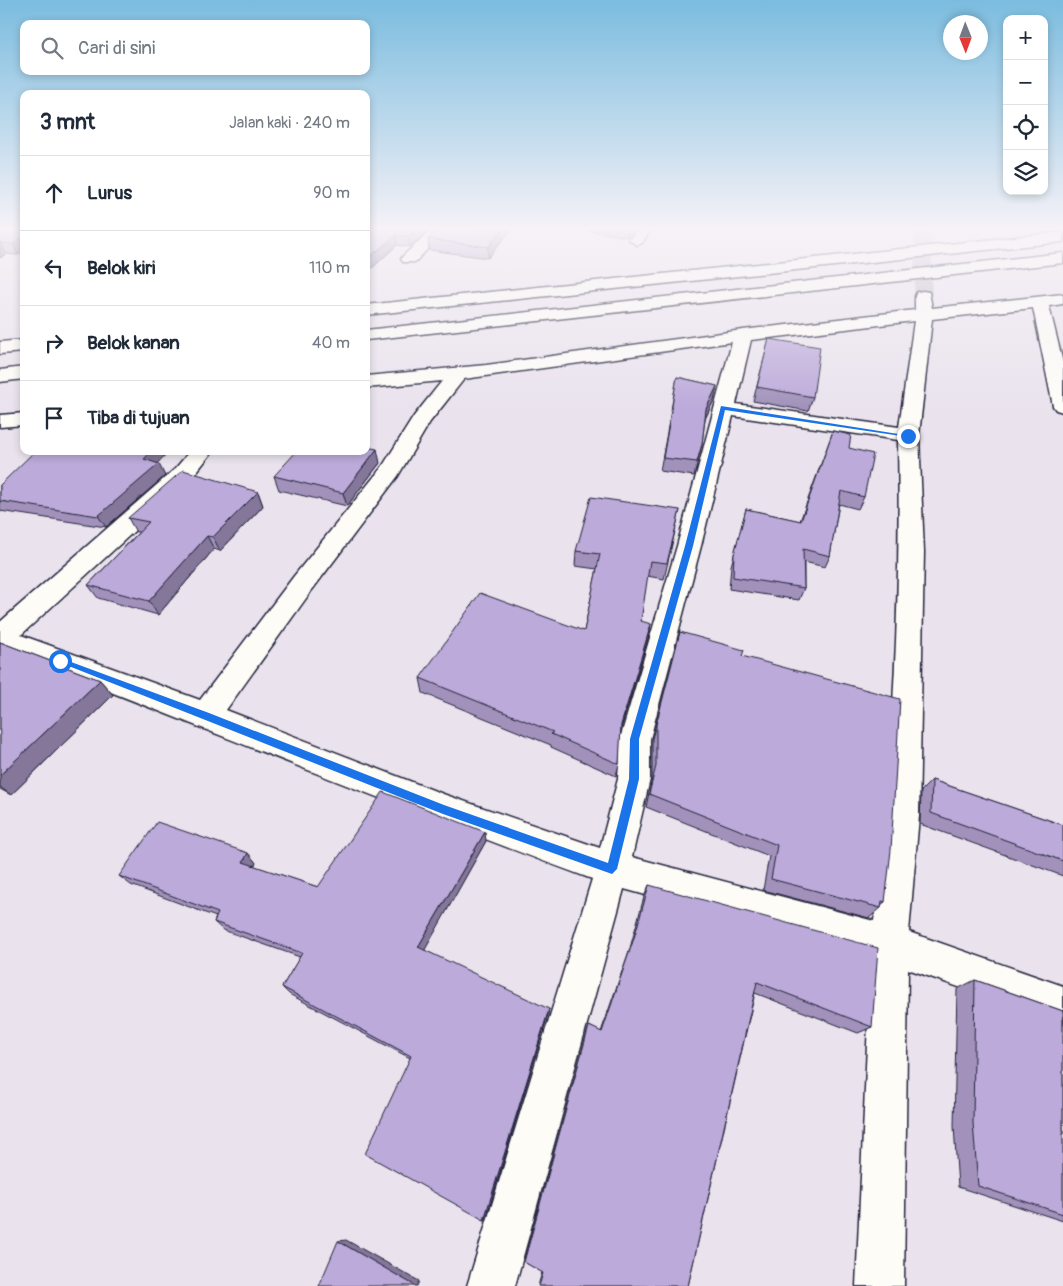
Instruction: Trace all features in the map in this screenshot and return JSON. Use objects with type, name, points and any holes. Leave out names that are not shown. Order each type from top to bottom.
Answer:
[{"type":"main road","points":[[370,310],[576,288]]},
{"type":"main road","points":[[370,335],[791,288]]},
{"type":"main road","points":[[370,382],[458,374],[743,335],[923,305],[1040,302],[1063,299]]},
{"type":"main road","points":[[1040,302],[1063,406]]},
{"type":"main road","points":[[880,1286],[890,944],[903,806],[912,552],[908,436],[923,305]]},
{"type":"main road","points":[[491,1286],[612,869],[634,779],[634,739],[689,546],[743,335]]},
{"type":"main road","points":[[0,348],[20,346]]},
{"type":"main road","points":[[0,376],[20,374]]},
{"type":"main road","points":[[206,715],[303,583],[390,470],[421,420],[458,374]]},
{"type":"main road","points":[[723,408],[908,436]]},
{"type":"main road","points":[[0,421],[20,418]]},
{"type":"main road","points":[[199,455],[183,474],[0,638],[206,715],[443,809],[612,869],[890,944],[1063,1005]]},
{"type":"building","points":[[769,339],[820,347],[813,397],[757,387]]},
{"type":"building","points":[[677,377],[717,386],[706,409],[702,444],[697,462],[663,458]]},
{"type":"building","points":[[833,431],[851,435],[849,448],[873,454],[864,497],[841,491],[830,556],[803,549],[804,588],[733,577],[734,554],[746,509],[801,521]]},
{"type":"building","points":[[370,448],[377,449],[343,493],[274,476],[293,455],[370,455]]},
{"type":"building","points":[[31,455],[148,455],[144,459],[159,464],[98,516],[0,501],[0,485]]},
{"type":"building","points":[[183,470],[258,492],[213,537],[207,536],[149,601],[88,585],[149,522],[128,518]]},
{"type":"building","points":[[591,497],[680,510],[667,563],[650,561],[641,621],[651,624],[621,725],[619,764],[551,734],[553,732],[420,678],[480,593],[584,631],[600,554],[576,551]]},
{"type":"building","points":[[680,632],[744,650],[742,656],[900,699],[891,850],[885,902],[882,901],[881,908],[771,879],[777,845],[649,794],[656,766],[656,725]]},
{"type":"building","points":[[0,642],[100,680],[0,775]]},
{"type":"building","points":[[932,780],[1063,825],[1063,861],[931,813]]},
{"type":"building","points":[[383,792],[485,832],[418,947],[549,1009],[484,1220],[365,1154],[411,1056],[282,987],[302,953],[214,922],[218,913],[119,876],[157,822],[248,853],[243,862],[318,887]]},
{"type":"building","points":[[649,885],[878,948],[872,1027],[757,982],[688,1286],[539,1286],[543,1273],[524,1262],[589,1026],[602,1032],[634,938]]},
{"type":"building","points":[[975,980],[1063,1011],[1063,1214],[978,1186],[973,1123]]},
{"type":"building","points":[[338,1241],[414,1285],[414,1286],[319,1286]]},
{"type":"tunnel","points":[[923,288],[923,296]]},
{"type":"route","points":[[60,661],[206,715],[297,753],[443,809],[612,869],[634,779],[634,739],[689,546],[723,408],[908,436]]}]
